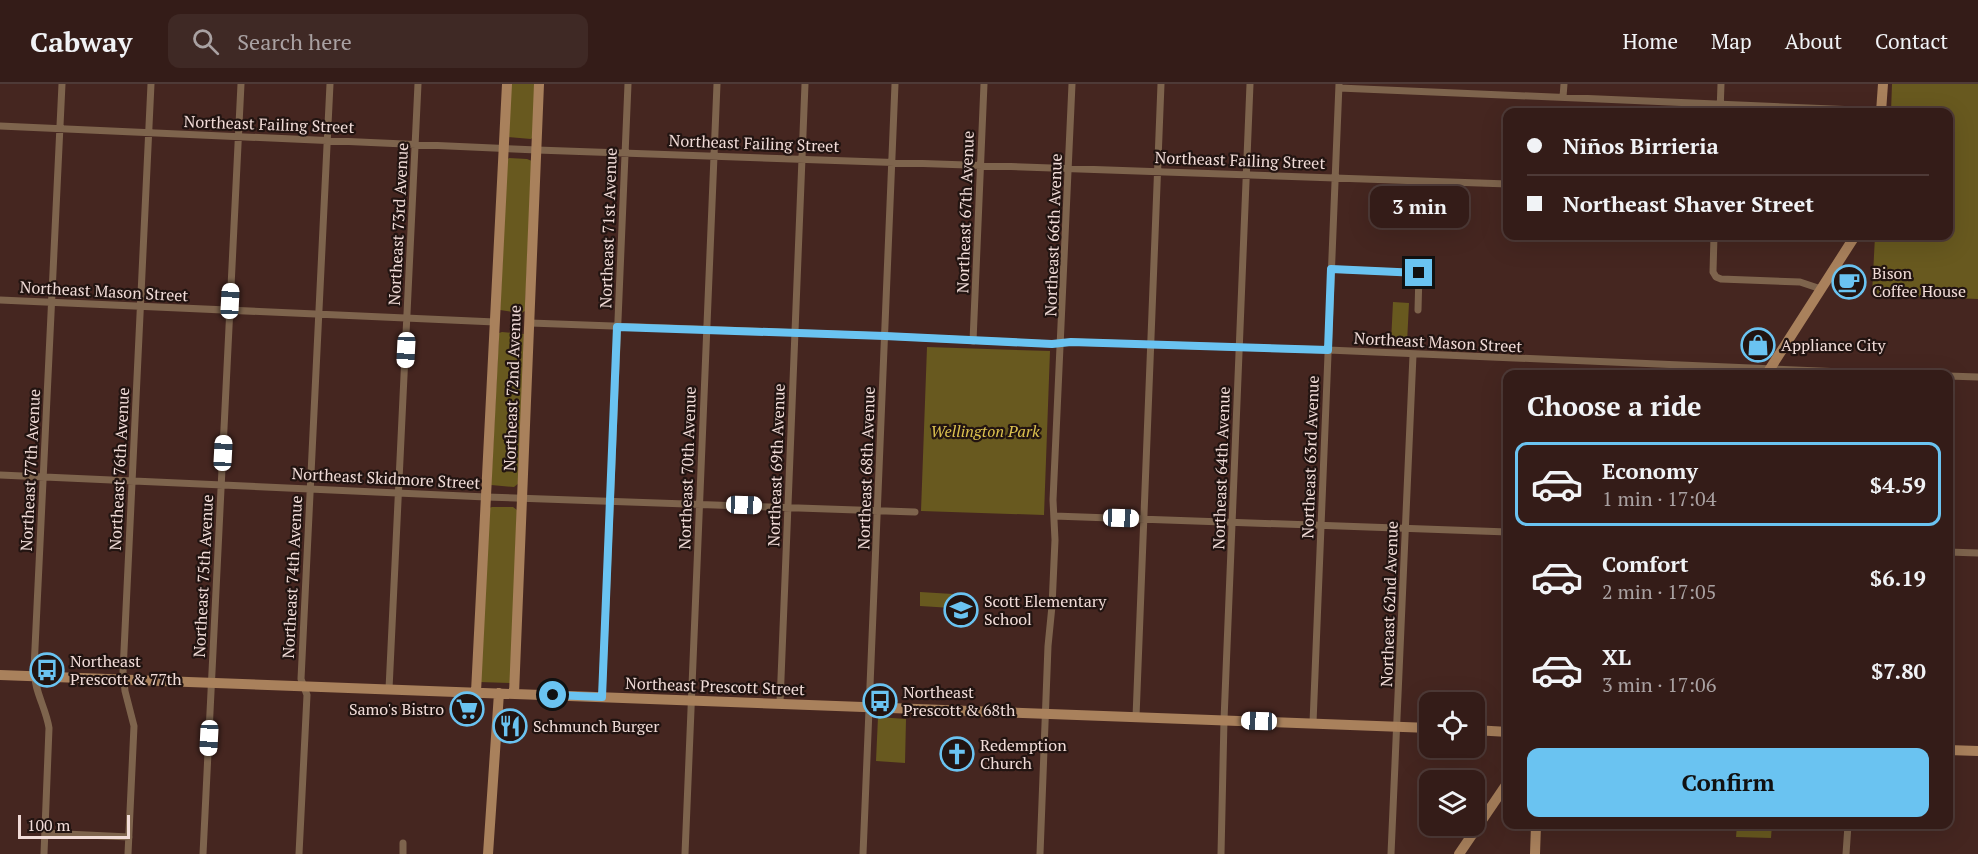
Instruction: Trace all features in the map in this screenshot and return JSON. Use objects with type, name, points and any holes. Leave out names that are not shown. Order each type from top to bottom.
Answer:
[{"type":"street","name":"Northeast 77th Avenue","points":[[44,854],[49,729],[34,676],[62,84]]},
{"type":"street","name":"Northeast 76th Avenue","points":[[128,854],[134,726],[123,679],[151,84]]},
{"type":"street","name":"Northeast 75th Avenue","points":[[203,854],[241,84]]},
{"type":"street","name":"Northeast 74th Avenue","points":[[299,854],[307,695],[301,679],[330,84]]},
{"type":"street","name":"Northeast 73rd Avenue","points":[[389,689],[418,84]]},
{"type":"street","name":"Northeast 72nd Avenue","points":[[476,692],[507,84]]},
{"type":"street","name":"Northeast 72nd Avenue","points":[[514,694],[539,84]]},
{"type":"street","name":"Northeast 71st Avenue","points":[[602,697],[628,84]]},
{"type":"street","name":"Northeast 70th Avenue","points":[[685,854],[717,84]]},
{"type":"street","name":"Northeast 69th Avenue","points":[[780,704],[805,84]]},
{"type":"street","name":"Northeast 68th Avenue","points":[[863,854],[895,84]]},
{"type":"street","name":"Northeast 67th Avenue","points":[[973,341],[984,84]]},
{"type":"street","name":"Northeast 66th Avenue","points":[[1040,854],[1072,84]]},
{"type":"street","points":[[1136,717],[1161,84]]},
{"type":"street","name":"Northeast 64th Avenue","points":[[1221,854],[1224,720],[1250,84]]},
{"type":"street","points":[[1563,97],[1564,84]]},
{"type":"street","points":[[1720,108],[1721,84]]},
{"type":"street","points":[[1881,108],[1883,84]]},
{"type":"street","points":[[1339,86],[1800,108]]},
{"type":"street","name":"Northeast 63rd Avenue","points":[[1313,723],[1339,86]]},
{"type":"street","name":"Northeast Failing Street","points":[[0,126],[537,150],[1503,184]]},
{"type":"street","points":[[1714,240],[1712,266],[1716,277],[1739,281],[1800,282],[1821,289]]},
{"type":"street","points":[[1769,370],[1852,240]]},
{"type":"street","points":[[1331,269],[1419,273],[1418,310]]},
{"type":"street","name":"Northeast Mason Street","points":[[0,300],[495,322]]},
{"type":"street","name":"Northeast Mason Street","points":[[530,323],[973,341],[1328,350],[1726,370]]},
{"type":"street","name":"Northeast 62nd Avenue","points":[[1391,854],[1413,355]]},
{"type":"street","points":[[1953,376],[1978,377]]},
{"type":"street","name":"Northeast Skidmore Street","points":[[0,475],[486,497],[915,512]]},
{"type":"street","points":[[1054,516],[1503,532]]},
{"type":"street","points":[[1953,552],[1978,553]]},
{"type":"street","name":"Northeast Prescott Street","points":[[0,675],[1419,727]]},
{"type":"street","points":[[488,854],[499,693]]},
{"type":"street","points":[[1485,731],[1503,732]]},
{"type":"street","points":[[1953,750],[1978,751]]},
{"type":"street","points":[[1459,854],[1503,789]]},
{"type":"street","points":[[1535,854],[1536,829]]},
{"type":"street","points":[[1846,854],[1848,829]]},
{"type":"street","points":[[45,833],[129,837]]},
{"type":"street","points":[[403,843],[403,854]]},
{"type":"green space","points":[[509,84],[536,84],[533,137],[531,139],[508,137]]},
{"type":"green space","points":[[1892,84],[1978,84],[1978,299],[1872,295],[1875,240],[1953,240],[1953,108],[1891,108]]},
{"type":"green space","points":[[509,158],[532,161],[525,311],[521,313],[500,310],[507,160]]},
{"type":"green space","points":[[1393,302],[1409,303],[1407,343],[1391,342]]},
{"type":"green space","points":[[499,333],[524,334],[519,483],[514,487],[491,485]]},
{"type":"green space","name":"Wellington Park","points":[[927,347],[1050,351],[1044,515],[921,511]]},
{"type":"green space","points":[[513,507],[517,510],[511,683],[479,682],[489,508]]},
{"type":"green space","points":[[920,592],[953,594],[952,608],[920,606]]},
{"type":"green space","points":[[878,717],[906,719],[905,763],[876,761]]},
{"type":"green space","points":[[1737,829],[1772,829],[1771,838],[1736,837]]},
{"type":"place","name":"Bison Coffee House","points":[[1849,282]]},
{"type":"place","name":"Appliance City","points":[[1758,345]]},
{"type":"place","name":"Scott Elementary School","points":[[961,610]]},
{"type":"place","name":"Northeast Prescott & 77th","points":[[47,670]]},
{"type":"place","name":"Northeast Prescott & 68th","points":[[880,701]]},
{"type":"place","name":"Samo's Bistro","points":[[467,709]]},
{"type":"place","name":"Schmunch Burger","points":[[510,726]]},
{"type":"place","name":"Redemption Church","points":[[957,754]]},
{"type":"route","points":[[553,695],[602,697],[617,327],[1052,344],[1071,342],[1328,350],[1331,269],[1419,273]]}]
